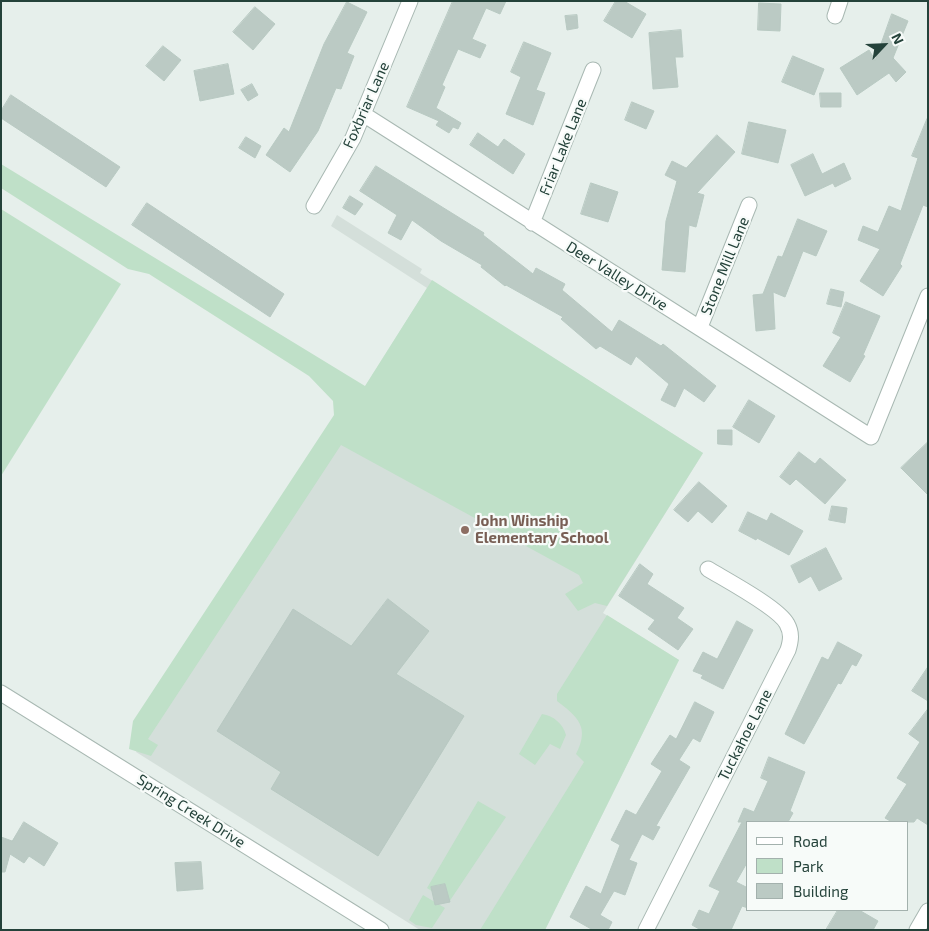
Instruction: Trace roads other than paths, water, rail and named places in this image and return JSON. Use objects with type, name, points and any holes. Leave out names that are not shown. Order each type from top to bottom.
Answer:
[{"type":"street","name":"Foxbriar Lane","points":[[314,206],[353,138],[410,1]]},
{"type":"street","points":[[835,16],[840,1]]},
{"type":"street","name":"Friar Lake Lane","points":[[532,223],[593,70]]},
{"type":"street","name":"Deer Valley Drive","points":[[363,114],[871,437],[928,296]]},
{"type":"street","name":"Stone Mill Lane","points":[[700,327],[749,205]]},
{"type":"street","name":"Tuckahoe Lane","points":[[646,930],[788,650],[792,637],[787,623],[777,613],[708,569]]},
{"type":"street","name":"Spring Creek Drive","points":[[1,693],[381,930]]},
{"type":"street","points":[[917,930],[928,911]]},
{"type":"place","name":"John Winship Elementary School","points":[[465,530]]}]
